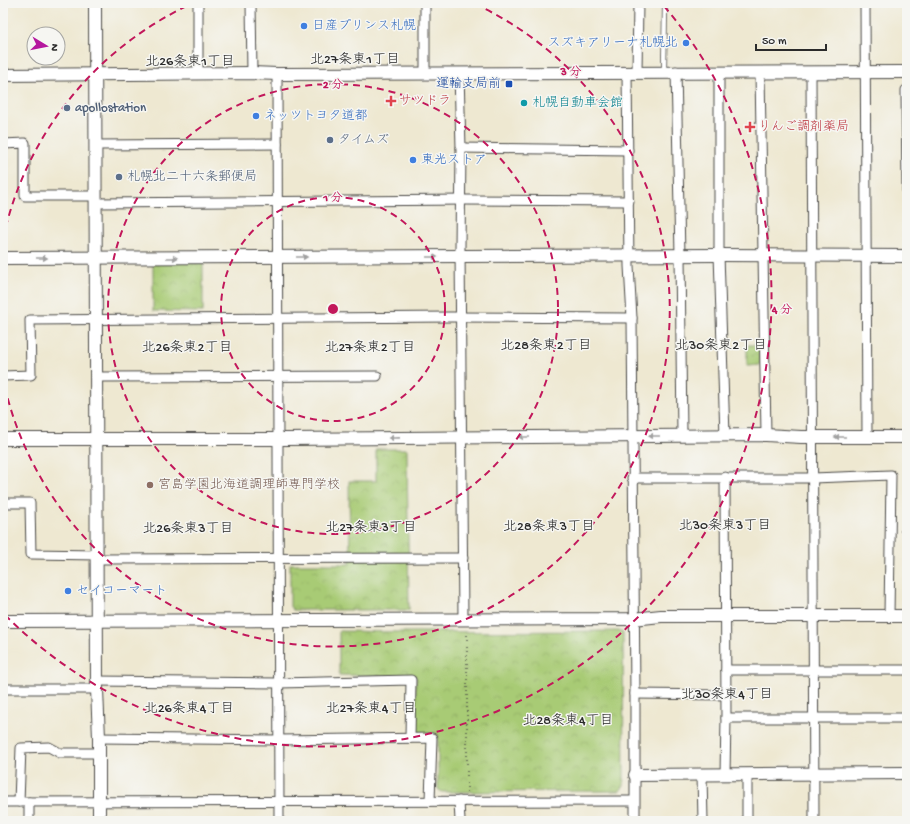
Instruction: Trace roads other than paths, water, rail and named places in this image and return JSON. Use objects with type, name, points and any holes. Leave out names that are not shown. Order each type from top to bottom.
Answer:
[{"type":"street","points":[[95,3],[98,557],[97,685],[99,738],[99,821]]},
{"type":"street","points":[[198,3],[198,73]]},
{"type":"street","points":[[251,3],[252,73]]},
{"type":"street","points":[[425,3],[425,73]]},
{"type":"street","points":[[635,821],[632,318],[629,257],[628,150],[632,72],[638,3]]},
{"type":"street","points":[[865,3],[867,437]]},
{"type":"street","points":[[670,72],[680,255],[682,436]]},
{"type":"street","points":[[719,72],[719,255],[725,436]]},
{"type":"street","points":[[760,72],[766,436]]},
{"type":"street","points":[[811,72],[814,821]]},
{"type":"street","points":[[3,75],[198,73],[907,72]]},
{"type":"street","points":[[459,73],[461,148],[460,257],[463,620]]},
{"type":"street","points":[[277,74],[279,821]]},
{"type":"street","points":[[906,90],[907,191]]},
{"type":"street","points":[[3,144],[25,143],[25,196],[96,199],[277,202],[461,200],[629,201]]},
{"type":"street","points":[[96,145],[277,144]]},
{"type":"street","points":[[461,148],[628,150]]},
{"type":"street","points":[[3,258],[629,257],[680,255],[907,256]]},
{"type":"street","points":[[3,376],[31,375],[30,320],[461,317],[632,318]]},
{"type":"street","points":[[97,377],[377,376]]},
{"type":"street","points":[[3,439],[278,439],[632,436],[907,437]]},
{"type":"street","points":[[632,478],[813,478],[891,475],[889,616]]},
{"type":"street","points":[[725,477],[725,775]]},
{"type":"street","points":[[3,503],[30,503],[31,554],[98,557],[463,558]]},
{"type":"street","points":[[3,621],[463,620],[634,619],[661,616],[907,616]]},
{"type":"street","points":[[726,670],[907,670]]},
{"type":"street","points":[[3,689],[97,685],[411,680],[410,738]]},
{"type":"street","points":[[635,694],[726,695]]},
{"type":"street","points":[[726,718],[907,718]]},
{"type":"street","points":[[99,738],[279,740],[432,738],[430,801]]},
{"type":"street","points":[[19,802],[21,748],[50,747],[60,753],[99,753]]},
{"type":"street","points":[[635,775],[907,773]]},
{"type":"street","points":[[702,775],[703,821]]},
{"type":"street","points":[[747,775],[747,821]]},
{"type":"street","points":[[3,802],[430,801],[463,798],[634,801]]},
{"type":"street","points":[[460,821],[463,798]]},
{"type":"street","points":[[29,802],[29,821]]},
{"type":"lane","points":[[665,3],[670,72]]},
{"type":"place","name":"日産プリンス札幌","points":[[304,26]]},
{"type":"place","name":"スズキアリーナ札幌北","points":[[686,43]]},
{"type":"place","name":"運輸支局前","points":[[509,84]]},
{"type":"place","name":"サツドラ","points":[[391,101]]},
{"type":"place","name":"札幌自動車会館","points":[[524,103]]},
{"type":"place","name":"apollostation","points":[[67,108]]},
{"type":"place","name":"ネッツトヨタ道都","points":[[256,116]]},
{"type":"place","name":"りんご調剤薬局","points":[[750,127]]},
{"type":"place","name":"タイムズ","points":[[330,140]]},
{"type":"place","name":"東光ストア","points":[[413,160]]},
{"type":"place","name":"札幌北二十六条郵便局","points":[[119,177]]},
{"type":"place","name":"宮島学園北海道調理師専門学校","points":[[150,485]]},
{"type":"place","name":"セイコーマート","points":[[68,591]]},
{"type":"district","name":"北27条東1丁目","points":[[355,60]]},
{"type":"district","name":"北26条東1丁目","points":[[190,62]]},
{"type":"district","name":"北28条東2丁目","points":[[546,346]]},
{"type":"district","name":"北30条東2丁目","points":[[721,346]]},
{"type":"district","name":"北26条東2丁目","points":[[187,348]]},
{"type":"district","name":"北27条東2丁目","points":[[370,348]]},
{"type":"district","name":"北30条東3丁目","points":[[725,526]]},
{"type":"district","name":"北28条東3丁目","points":[[549,527]]},
{"type":"district","name":"北27条東3丁目","points":[[371,528]]},
{"type":"district","name":"北26条東3丁目","points":[[188,529]]},
{"type":"district","name":"北30条東4丁目","points":[[727,695]]},
{"type":"district","name":"北26条東4丁目","points":[[189,709]]},
{"type":"district","name":"北27条東4丁目","points":[[371,709]]},
{"type":"district","name":"北28条東4丁目","points":[[568,721]]}]
